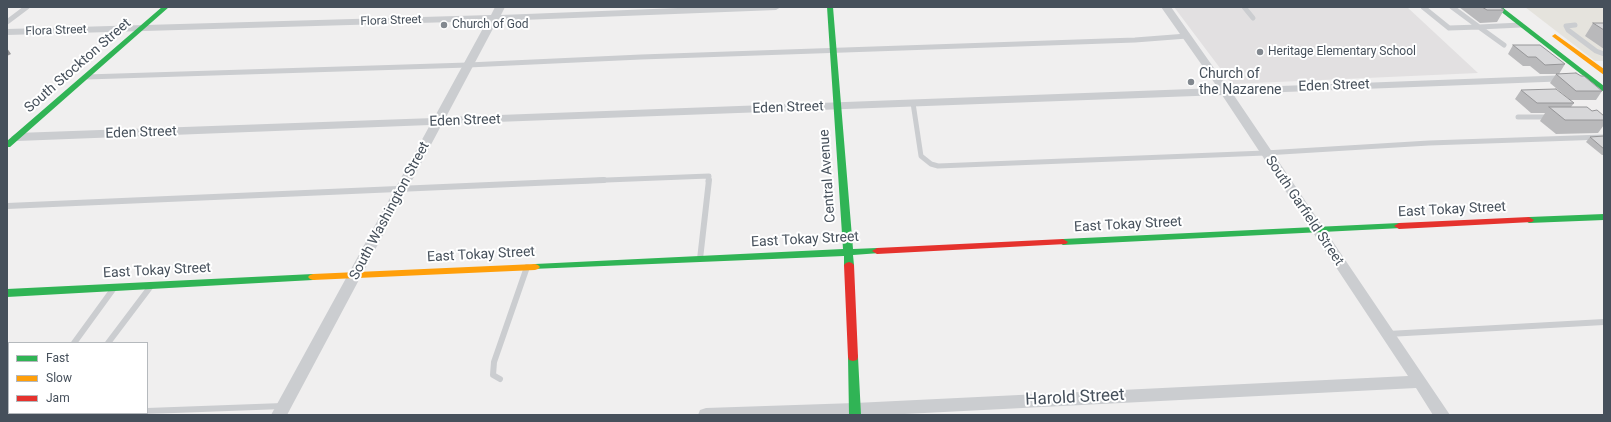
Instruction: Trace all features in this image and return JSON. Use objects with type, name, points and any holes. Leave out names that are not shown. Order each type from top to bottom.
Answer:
[{"type":"street","name":"South Stockton Street","points":[[7,145],[166,7]]},
{"type":"street","name":"Flora Street","points":[[7,32],[143,28],[497,12],[776,7]]},
{"type":"street","name":"Central Avenue","points":[[830,7],[848,252],[855,413]]},
{"type":"street","name":"South Garfield Street","points":[[1166,7],[1225,91],[1317,231],[1442,415]]},
{"type":"street","points":[[1498,7],[1604,90]]},
{"type":"street","name":"South Washington Street","points":[[282,411],[497,12]]},
{"type":"street","points":[[1548,31],[1604,73]]},
{"type":"street","name":"Eden Street","points":[[17,137],[1587,77]]},
{"type":"street","name":"East Tokay Street","points":[[7,293],[152,284],[1604,217]]},
{"type":"street","name":"Harold Street","points":[[706,415],[855,413],[1178,393],[1420,382]]},
{"type":"lane","points":[[7,22],[27,7]]},
{"type":"lane","points":[[1244,7],[1253,18]]},
{"type":"lane","points":[[1423,7],[1449,28],[1521,25]]},
{"type":"lane","points":[[1452,7],[1504,45]]},
{"type":"lane","points":[[1575,25],[1566,26],[1568,30],[1590,47],[1604,54]]},
{"type":"lane","points":[[86,77],[468,65],[1135,40],[1187,36]]},
{"type":"lane","points":[[913,103],[921,156],[931,164],[938,166],[1265,153],[1429,143],[1604,137]]},
{"type":"lane","points":[[1518,117],[1557,117]]},
{"type":"lane","points":[[7,206],[709,176],[700,259]]},
{"type":"lane","points":[[500,379],[493,375],[494,362],[526,267]]},
{"type":"lane","points":[[109,342],[152,284]]},
{"type":"lane","points":[[75,342],[115,287]]},
{"type":"lane","points":[[1387,334],[1604,322]]},
{"type":"lane","points":[[148,410],[282,411]]},
{"type":"shaded area","points":[[1174,7],[1407,7],[1478,73],[1232,84]]},
{"type":"shaded area","points":[[1525,7],[1604,7],[1604,61],[1595,61]]},
{"type":"building","points":[[1482,7],[1500,7],[1504,10],[1487,10]]},
{"type":"building","points":[[1593,23],[1604,23],[1604,30]]},
{"type":"building","points":[[1513,45],[1540,45],[1565,64],[1545,65],[1536,57],[1528,57]]},
{"type":"building","points":[[1576,73],[1584,76],[1602,91],[1576,91],[1556,74]]},
{"type":"building","points":[[1556,89],[1574,103],[1537,103],[1521,90]]},
{"type":"building","points":[[1549,107],[1587,107],[1592,111],[1597,110],[1604,116],[1604,120],[1565,120]]},
{"type":"building","points":[[1604,136],[1604,149],[1590,137]]},
{"type":"traffic: fast","points":[[7,145],[166,7]]},
{"type":"traffic: fast","points":[[830,7],[849,265]]},
{"type":"traffic: fast","points":[[1498,7],[1604,90]]},
{"type":"traffic: fast","points":[[1529,220],[1604,217]]},
{"type":"traffic: fast","points":[[1063,242],[1399,226]]},
{"type":"traffic: fast","points":[[535,267],[877,251]]},
{"type":"traffic: fast","points":[[7,293],[313,277]]},
{"type":"traffic: fast","points":[[853,357],[855,415]]},
{"type":"traffic: slow","points":[[1555,36],[1604,73]]},
{"type":"traffic: slow","points":[[313,277],[535,267]]},
{"type":"traffic: jam","points":[[1399,226],[1529,220]]},
{"type":"traffic: jam","points":[[877,251],[1063,242]]},
{"type":"traffic: jam","points":[[849,265],[853,357]]},
{"type":"place","name":"Church of God","points":[[444,25]]},
{"type":"place","name":"Heritage Elementary School","points":[[1260,52]]},
{"type":"place","name":"Church of the Nazarene","points":[[1191,82]]}]
